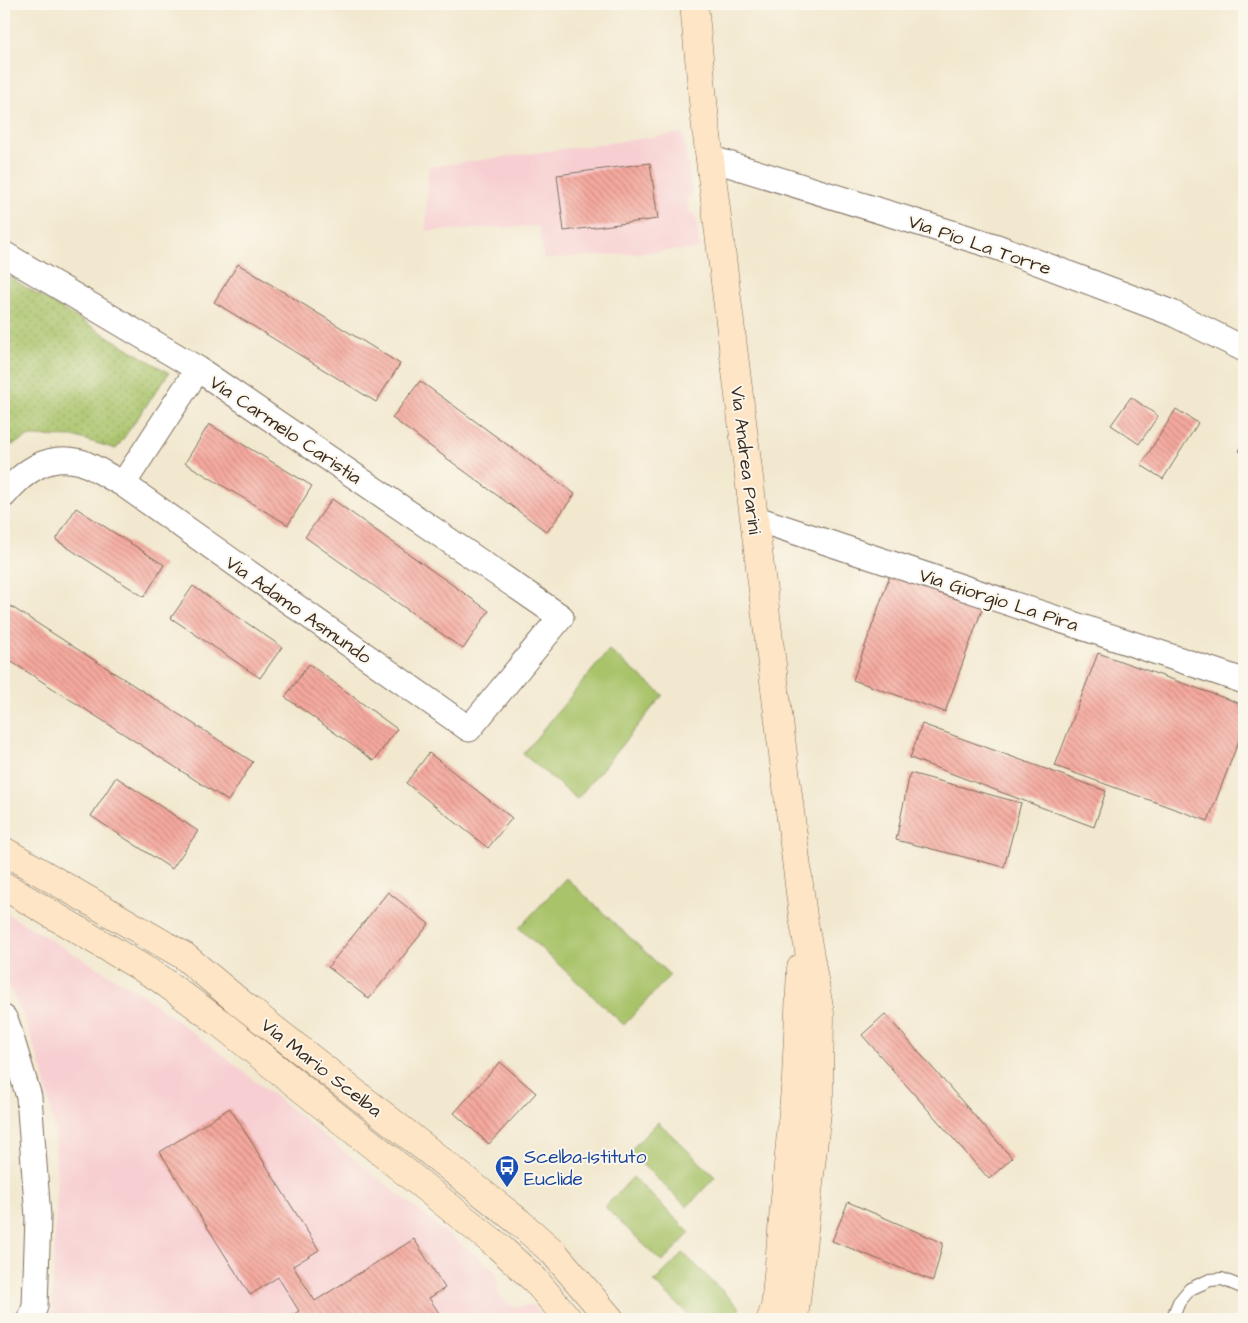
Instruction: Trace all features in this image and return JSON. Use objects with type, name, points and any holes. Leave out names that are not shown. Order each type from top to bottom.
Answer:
[{"type":"main road","name":"Via Andrea Parini","points":[[694,4],[709,158],[803,917]]},
{"type":"main road","name":"Via Mario Scelba","points":[[4,852],[184,956],[238,1001],[519,1222],[554,1254],[610,1319]]},
{"type":"main road","name":"Via Mario Scelba","points":[[4,886],[159,978],[220,1023],[498,1246],[536,1280],[568,1319]]},
{"type":"main road","points":[[771,1319],[775,1306],[796,1078],[803,917]]},
{"type":"main road","points":[[794,1319],[819,1094],[820,1013],[803,917]]},
{"type":"street","name":"Via Pio La Torre","points":[[709,158],[997,247],[1172,313],[1244,349]]},
{"type":"street","name":"Via Carmelo Caristia","points":[[4,254],[198,369],[561,617]]},
{"type":"street","points":[[123,484],[198,369]]},
{"type":"street","name":"Via Adamo Asmundo","points":[[4,495],[16,481],[34,466],[61,459],[82,463],[123,484],[469,729],[561,617]]},
{"type":"street","name":"Via Giorgio La Pira","points":[[754,518],[1244,681]]},
{"type":"street","points":[[4,1018],[29,1098],[38,1217],[34,1306],[31,1319]]},
{"type":"lane","points":[[1172,1319],[1179,1302],[1190,1289],[1210,1280],[1222,1278],[1244,1288]]},
{"type":"shaded area","points":[[683,133],[692,195],[687,198],[689,212],[695,215],[700,249],[544,259],[538,226],[426,231],[428,167]]},
{"type":"shaded area","points":[[4,912],[140,993],[225,1057],[496,1272],[499,1295],[512,1307],[534,1305],[545,1319],[51,1319],[57,1188],[55,1132],[44,1076],[25,1019],[4,977]]},
{"type":"green space","points":[[4,274],[169,373],[116,449],[76,437],[30,436],[4,449]]},
{"type":"green space","points":[[609,650],[663,695],[577,799],[523,754]]},
{"type":"green space","points":[[566,878],[670,975],[624,1025],[519,928]]},
{"type":"green space","points":[[658,1122],[715,1177],[687,1207],[629,1152]]},
{"type":"green space","points":[[633,1177],[690,1233],[662,1262],[605,1207]]},
{"type":"green space","points":[[683,1253],[740,1308],[729,1319],[693,1319],[654,1282]]},
{"type":"building","points":[[650,163],[658,219],[564,231],[557,175]]},
{"type":"building","points":[[238,264],[400,364],[376,402],[214,302]]},
{"type":"building","points":[[420,381],[575,494],[547,532],[392,418]]},
{"type":"building","points":[[1131,397],[1158,416],[1139,444],[1111,425]]},
{"type":"building","points":[[1176,409],[1198,423],[1163,479],[1141,465]]},
{"type":"building","points":[[209,424],[312,486],[288,525],[185,463]]},
{"type":"building","points":[[1244,442],[1244,454],[1239,451]]},
{"type":"building","points":[[332,499],[489,611],[463,649],[305,537]]},
{"type":"building","points":[[76,508],[164,565],[144,597],[56,540]]},
{"type":"building","points":[[890,575],[984,604],[945,712],[853,680]]},
{"type":"building","points":[[193,586],[282,647],[260,678],[171,618]]},
{"type":"building","points":[[4,602],[253,762],[228,801],[4,657]]},
{"type":"building","points":[[1098,653],[1244,705],[1244,727],[1208,821],[1055,766]]},
{"type":"building","points":[[309,664],[397,729],[374,761],[285,697]]},
{"type":"building","points":[[922,724],[1106,791],[1094,827],[910,758]]},
{"type":"building","points":[[429,753],[512,818],[488,848],[406,783]]},
{"type":"building","points":[[910,773],[1021,803],[1004,867],[896,840]]},
{"type":"building","points":[[116,777],[198,831],[172,869],[91,816]]},
{"type":"building","points":[[388,892],[429,924],[369,999],[328,967]]},
{"type":"building","points":[[885,1014],[1012,1158],[989,1179],[862,1035]]},
{"type":"building","points":[[500,1062],[536,1093],[489,1144],[454,1113]]},
{"type":"building","points":[[230,1108],[319,1250],[293,1266],[315,1301],[414,1239],[445,1288],[429,1298],[443,1319],[285,1319],[299,1311],[278,1277],[250,1295],[160,1152]]},
{"type":"building","points":[[848,1202],[943,1243],[933,1281],[832,1241]]},
{"type":"place","name":"Scelba-Istituto Euclide","points":[[507,1188]]}]
